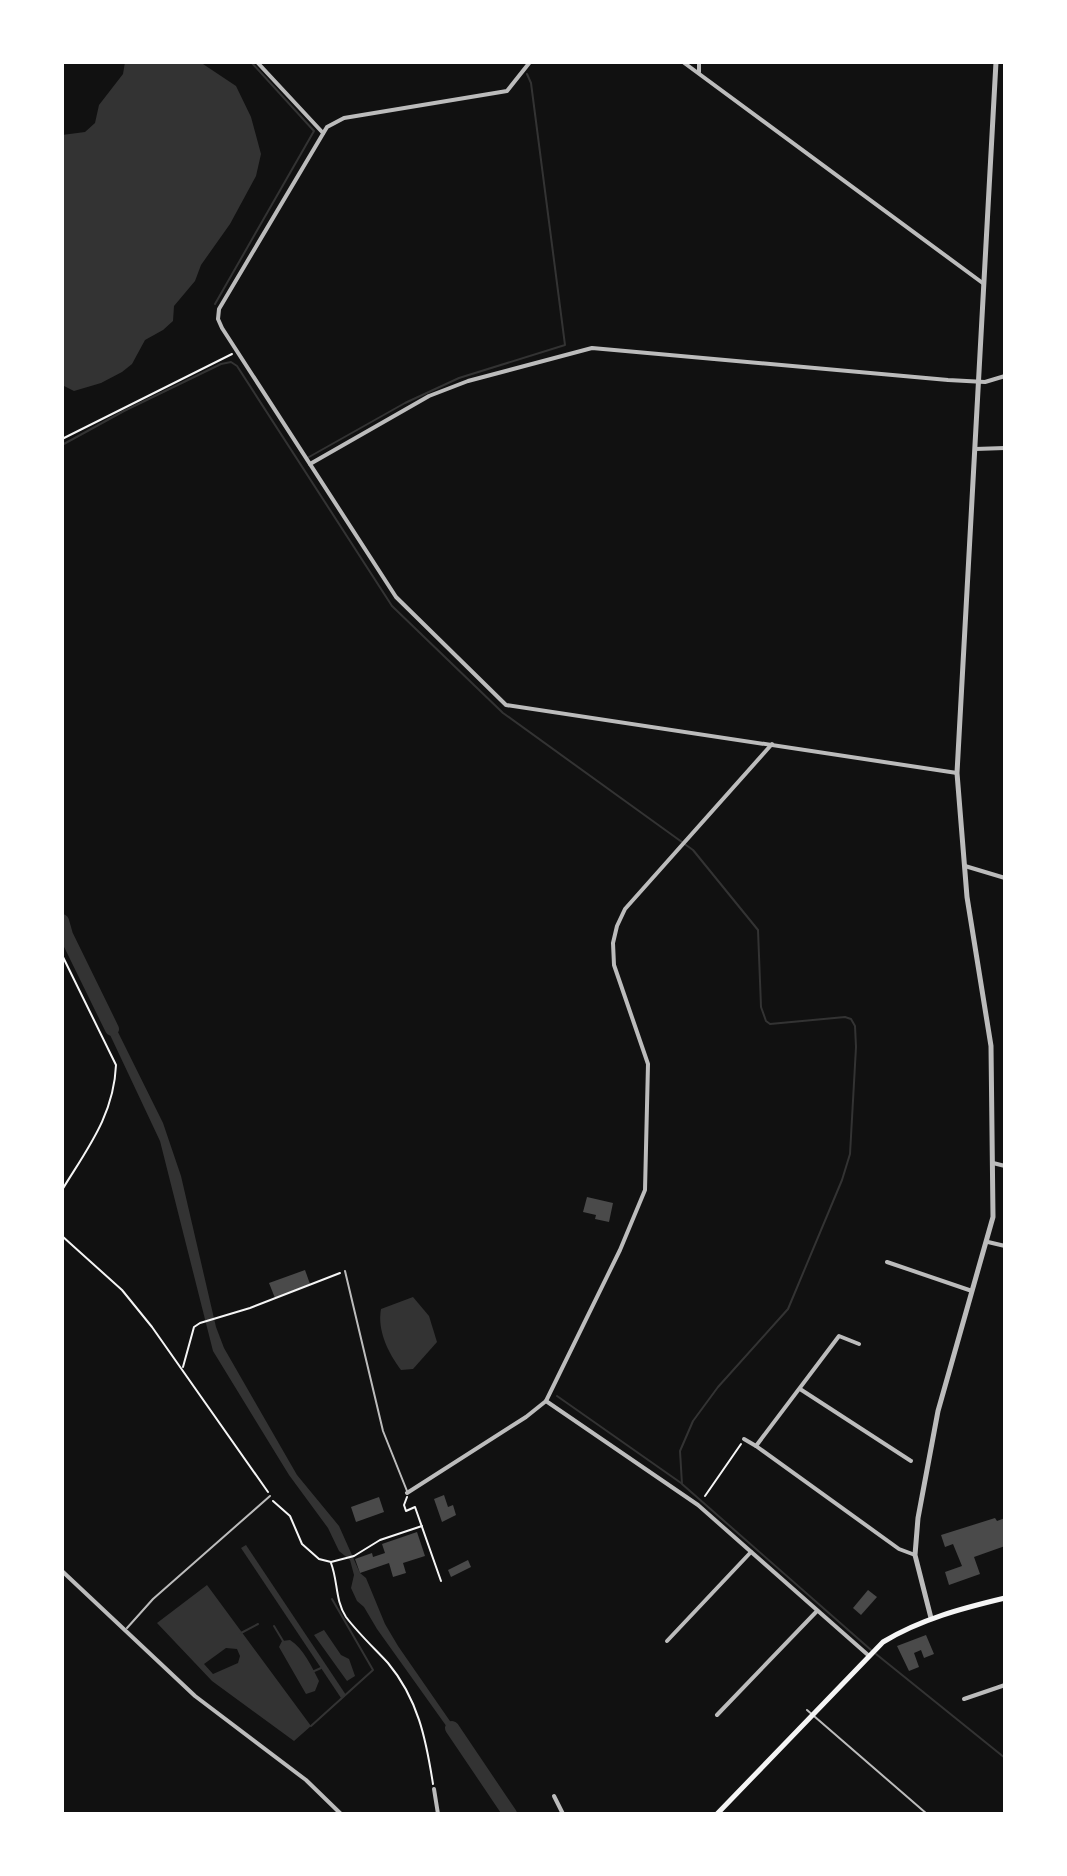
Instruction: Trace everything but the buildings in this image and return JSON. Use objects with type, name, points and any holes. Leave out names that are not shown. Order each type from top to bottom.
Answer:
[{"type":"main road","points":[[717,1814],[810,1712],[871,1653],[903,1630],[931,1618],[1005,1598]]},
{"type":"street","points":[[257,62],[323,133]]},
{"type":"street","points":[[530,62],[507,91],[344,118],[327,127],[219,309],[220,323],[237,352],[396,597],[506,705],[957,773]]},
{"type":"street","points":[[683,62],[984,284]]},
{"type":"street","points":[[699,62],[699,72]]},
{"type":"street","points":[[931,1618],[915,1555],[918,1518],[938,1411],[993,1217],[991,1046],[965,866],[957,773],[996,62]]},
{"type":"street","points":[[310,464],[429,396],[468,381],[592,348],[978,382],[1005,376]]},
{"type":"street","points":[[974,449],[1005,448]]},
{"type":"street","points":[[407,1493],[546,1401],[620,1250],[645,1190],[648,1064],[614,965],[613,943],[617,926],[625,909],[772,744]]},
{"type":"street","points":[[965,866],[1005,878]]},
{"type":"street","points":[[993,1163],[1005,1166]]},
{"type":"street","points":[[988,1242],[1005,1246]]},
{"type":"street","points":[[887,1262],[972,1291]]},
{"type":"street","points":[[756,1446],[839,1336],[859,1344]]},
{"type":"street","points":[[800,1389],[911,1461]]},
{"type":"street","points":[[546,1401],[698,1505],[817,1611],[871,1653]]},
{"type":"street","points":[[744,1439],[899,1549],[915,1555]]},
{"type":"street","points":[[667,1641],[751,1552]]},
{"type":"street","points":[[62,1571],[211,1710],[306,1780],[341,1814]]},
{"type":"street","points":[[717,1715],[817,1611]]},
{"type":"street","points":[[964,1699],[1005,1685]]},
{"type":"street","points":[[434,1789],[438,1814]]},
{"type":"street","points":[[554,1796],[563,1814]]},
{"type":"lane","points":[[345,1271],[383,1431],[407,1493]]},
{"type":"lane","points":[[125,1630],[153,1599],[270,1496]]},
{"type":"lane","points":[[810,1712],[927,1814]]},
{"type":"path","points":[[62,439],[237,352]]},
{"type":"path","points":[[62,955],[116,1065],[116,1084],[105,1119],[62,1190]]},
{"type":"path","points":[[62,1236],[122,1290],[182,1369],[270,1496]]},
{"type":"path","points":[[182,1369],[194,1327],[345,1271]]},
{"type":"path","points":[[705,1496],[744,1439]]},
{"type":"path","points":[[407,1493],[406,1511],[415,1507],[441,1581]]},
{"type":"path","points":[[275,1504],[290,1516],[302,1544],[319,1559],[331,1562],[346,1560],[380,1540],[422,1526]]},
{"type":"path","points":[[331,1562],[339,1602],[346,1616],[411,1695],[426,1738],[434,1789]]},
{"type":"shaded area","points":[[125,62],[200,62],[236,86],[251,117],[261,154],[256,176],[230,224],[201,265],[195,281],[174,306],[173,321],[145,340],[132,364],[122,372],[101,383],[74,391],[62,385],[62,135],[85,132],[95,123],[99,105],[123,74]]},
{"type":"shaded area","points":[[105,1015],[111,1018],[163,1123],[181,1176],[216,1327],[224,1348],[297,1475],[339,1526],[385,1624],[461,1737],[462,1743],[457,1741],[357,1601],[351,1588],[354,1575],[350,1560],[339,1551],[328,1528],[289,1475],[213,1351],[160,1141],[104,1022]]},
{"type":"shaded area","points":[[413,1297],[429,1316],[437,1342],[413,1369],[401,1370],[385,1341],[381,1309]]},
{"type":"shaded area","points":[[246,1545],[346,1695],[341,1698],[241,1548]]},
{"type":"shaded area","points":[[207,1585],[311,1726],[294,1741],[212,1681],[157,1623]],"holes":[[[226,1648],[237,1649],[240,1656],[238,1663],[213,1674],[204,1664]]]},
{"type":"shaded area","points":[[324,1630],[341,1655],[349,1659],[355,1676],[347,1681],[314,1635]]},
{"type":"shaded area","points":[[290,1640],[303,1653],[319,1681],[315,1691],[306,1694],[279,1647],[282,1641]]},
{"type":"waterway","points":[[215,304],[314,131],[251,62]]},
{"type":"waterway","points":[[309,457],[405,403],[459,378],[565,345],[531,83],[527,74]]},
{"type":"waterway","points":[[62,445],[221,364],[231,362],[237,366],[392,606],[503,713],[693,850],[758,930],[761,1007],[766,1021],[770,1024],[851,1019],[855,1026],[856,1047],[850,1154],[842,1180],[788,1309],[718,1387],[693,1421],[680,1451],[682,1484],[871,1650]]},
{"type":"waterway","points":[[62,921],[112,1029]]},
{"type":"waterway","points":[[557,1396],[681,1483]]},
{"type":"waterway","points":[[311,1726],[373,1670],[332,1599]]},
{"type":"waterway","points":[[241,1633],[258,1624]]},
{"type":"waterway","points":[[274,1626],[283,1641]]},
{"type":"waterway","points":[[876,1654],[1005,1758]]},
{"type":"waterway","points":[[312,1672],[321,1668]]},
{"type":"waterway","points":[[452,1728],[510,1814]]}]
